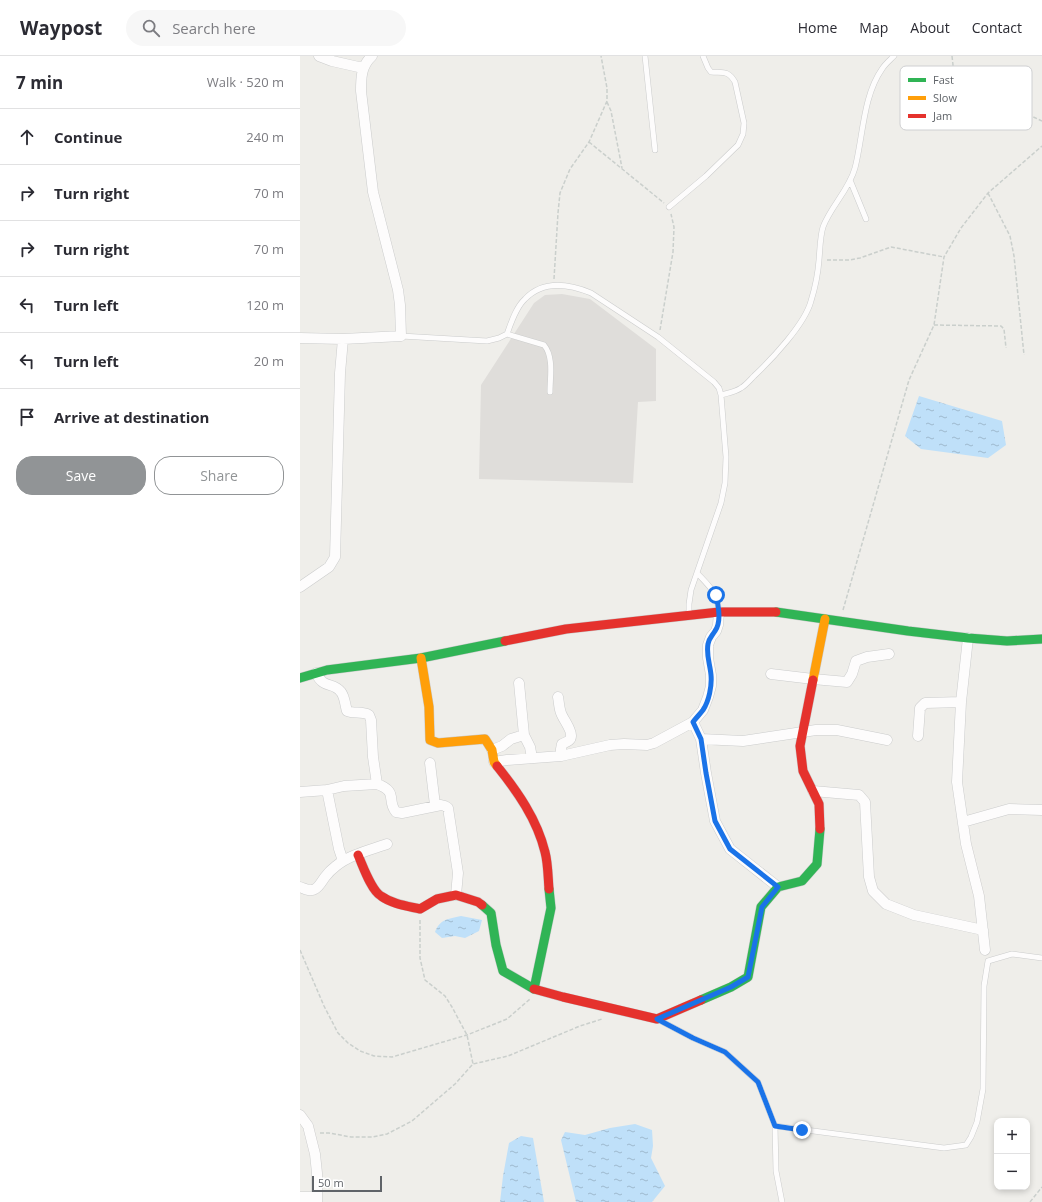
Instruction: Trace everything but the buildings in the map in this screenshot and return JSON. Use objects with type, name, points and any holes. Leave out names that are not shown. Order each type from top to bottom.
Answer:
[{"type":"street","points":[[319,56],[332,61],[363,68]]},
{"type":"street","points":[[300,338],[343,339],[401,336],[398,290],[373,192],[361,91],[363,68],[372,56]]},
{"type":"street","points":[[300,587],[329,567],[335,557],[340,373],[343,339]]},
{"type":"street","points":[[494,762],[561,756],[610,745],[647,745],[654,743],[693,722],[703,710],[711,686],[708,645],[718,625],[719,612]]},
{"type":"street","points":[[300,678],[316,672],[420,658],[542,633],[689,614],[719,612],[773,612],[968,638],[1007,641],[1042,639]]},
{"type":"street","points":[[358,855],[368,879],[380,896],[400,905],[420,909],[437,898],[456,895],[478,902],[491,914],[496,945],[504,971],[534,989],[657,1019],[731,987],[748,977],[762,907],[778,887],[802,881],[817,864],[820,828],[819,804],[803,771],[800,746],[825,619]]},
{"type":"street","points":[[968,638],[961,702],[957,782],[966,844],[979,896],[985,950]]},
{"type":"street","points":[[771,674],[847,682],[852,674],[856,661],[867,657],[889,654]]},
{"type":"street","points":[[420,658],[429,707],[430,740],[438,742],[485,739],[492,750],[494,762],[510,782],[534,818],[545,852],[551,908],[534,989]]},
{"type":"street","points":[[316,672],[320,680],[337,688],[344,695],[347,711],[351,713],[366,713],[369,715],[371,720],[373,757],[377,784]]},
{"type":"street","points":[[519,683],[524,735],[530,747],[532,758]]},
{"type":"street","points":[[558,697],[560,711],[571,732],[569,741],[562,744],[561,756]]},
{"type":"street","points":[[918,736],[920,708],[925,703],[961,702]]},
{"type":"street","points":[[693,722],[701,739],[715,821],[730,849],[778,887]]},
{"type":"street","points":[[701,739],[743,741],[816,730],[837,730],[887,740]]},
{"type":"street","points":[[492,750],[502,746],[511,739],[524,735]]},
{"type":"street","points":[[430,763],[435,805]]},
{"type":"street","points":[[300,792],[327,790],[344,786],[377,784],[386,787],[390,791],[393,809],[396,812],[402,813],[435,805],[445,806],[448,808],[458,873],[456,895]]},
{"type":"street","points":[[327,790],[339,849],[343,861]]},
{"type":"street","points":[[813,791],[859,795],[865,802],[869,877],[873,891],[886,904],[914,915],[983,930]]},
{"type":"street","points":[[963,822],[1009,810],[1042,810]]},
{"type":"street","points":[[300,887],[307,890],[312,890],[316,888],[326,876],[343,861],[387,844]]},
{"type":"street","points":[[300,1115],[308,1126],[316,1154],[317,1200],[300,1197]]},
{"type":"lane","points":[[645,56],[655,150]]},
{"type":"lane","points":[[670,207],[706,176],[738,145],[743,134],[744,123],[735,82],[732,76],[721,71],[711,72],[702,56]]},
{"type":"lane","points":[[721,395],[734,392],[743,387],[762,368],[783,345],[800,323],[811,304],[816,280],[823,226],[850,180],[855,168],[867,106],[874,82],[882,68],[894,56]]},
{"type":"lane","points":[[850,180],[866,219]]},
{"type":"lane","points":[[401,336],[487,341],[499,338],[507,334],[514,316],[524,299],[535,291],[542,287],[554,285],[579,288],[591,293],[658,337],[714,382],[719,388],[721,395],[726,457],[725,483],[721,503],[691,590],[689,614]]},
{"type":"lane","points":[[507,334],[544,345],[548,350],[550,361],[550,392]]},
{"type":"lane","points":[[697,573],[716,595],[719,612]]},
{"type":"lane","points":[[775,1126],[944,1148],[966,1145],[977,1122],[983,1089],[984,986],[988,960],[1012,954],[1042,958]]},
{"type":"lane","points":[[657,1019],[693,1038],[725,1052],[758,1082],[775,1126],[776,1171],[782,1202]]},
{"type":"path","points":[[601,56],[607,88],[607,101],[611,111],[622,168]]},
{"type":"path","points":[[952,56],[953,66]]},
{"type":"path","points":[[554,285],[560,193],[570,169],[589,142],[607,101]]},
{"type":"path","points":[[1032,116],[1042,121]]},
{"type":"path","points":[[589,142],[670,207],[674,226],[673,252],[658,337]]},
{"type":"path","points":[[840,621],[909,380],[934,325],[944,257],[961,228],[988,193],[1042,146]]},
{"type":"path","points":[[988,193],[1010,236],[1014,256],[1024,355]]},
{"type":"path","points":[[819,260],[849,260],[860,258],[891,247],[944,257]]},
{"type":"path","points":[[934,325],[1001,326],[1004,330],[1006,348]]},
{"type":"path","points":[[420,909],[420,958],[425,980],[445,996],[452,1007],[467,1035],[473,1064]]},
{"type":"path","points":[[300,950],[324,1006],[338,1033],[348,1043],[360,1051],[374,1056],[392,1057],[467,1035],[507,1019],[531,998],[534,989]]},
{"type":"path","points":[[310,1133],[329,1133],[351,1137],[372,1137],[387,1134],[412,1121],[455,1084],[473,1064],[508,1056],[602,1018]]},
{"type":"path","points":[[1030,1202],[1042,1187]]},
{"type":"shaded area","points":[[562,294],[590,299],[656,349],[656,401],[638,402],[633,483],[479,479],[481,385],[534,303],[545,295]]},
{"type":"water","points":[[919,396],[1002,421],[1006,445],[988,458],[921,449],[905,436]]},
{"type":"water","points":[[461,916],[482,920],[479,931],[465,938],[455,936],[442,938],[435,932],[439,924],[442,922]]},
{"type":"water","points":[[635,1124],[652,1130],[653,1146],[651,1158],[665,1186],[652,1202],[576,1202],[561,1140],[565,1132],[585,1135],[610,1128]]},
{"type":"water","points":[[521,1136],[533,1138],[544,1202],[500,1202],[509,1143]]},
{"type":"traffic: fast","points":[[776,612],[968,638],[1007,641],[1042,639]]},
{"type":"traffic: fast","points":[[300,678],[327,670],[421,658],[505,641]]},
{"type":"traffic: fast","points":[[701,1000],[731,987],[748,977],[761,907],[778,887],[802,881],[817,864],[820,829]]},
{"type":"traffic: fast","points":[[482,905],[491,913],[496,945],[503,971],[534,989],[551,908],[549,889]]},
{"type":"traffic: slow","points":[[813,680],[825,619]]},
{"type":"traffic: slow","points":[[421,658],[429,707],[430,740],[438,743],[485,739],[492,750],[494,762],[497,766]]},
{"type":"traffic: jam","points":[[505,641],[566,629],[719,612],[776,612]]},
{"type":"traffic: jam","points":[[813,680],[800,746],[803,771],[819,804],[820,829]]},
{"type":"traffic: jam","points":[[497,766],[519,795],[537,828],[546,856],[549,889]]},
{"type":"traffic: jam","points":[[358,855],[374,889],[377,893],[390,901],[420,909],[437,899],[456,895],[478,902],[482,905]]},
{"type":"traffic: jam","points":[[534,989],[657,1019],[701,1000]]},
{"type":"route","points":[[716,595],[719,612],[718,625],[708,645],[711,686],[703,710],[693,722],[701,739],[715,821],[730,849],[778,887],[762,907],[748,977],[731,987],[657,1019],[693,1038],[725,1052],[758,1082],[775,1126],[802,1130]]}]
